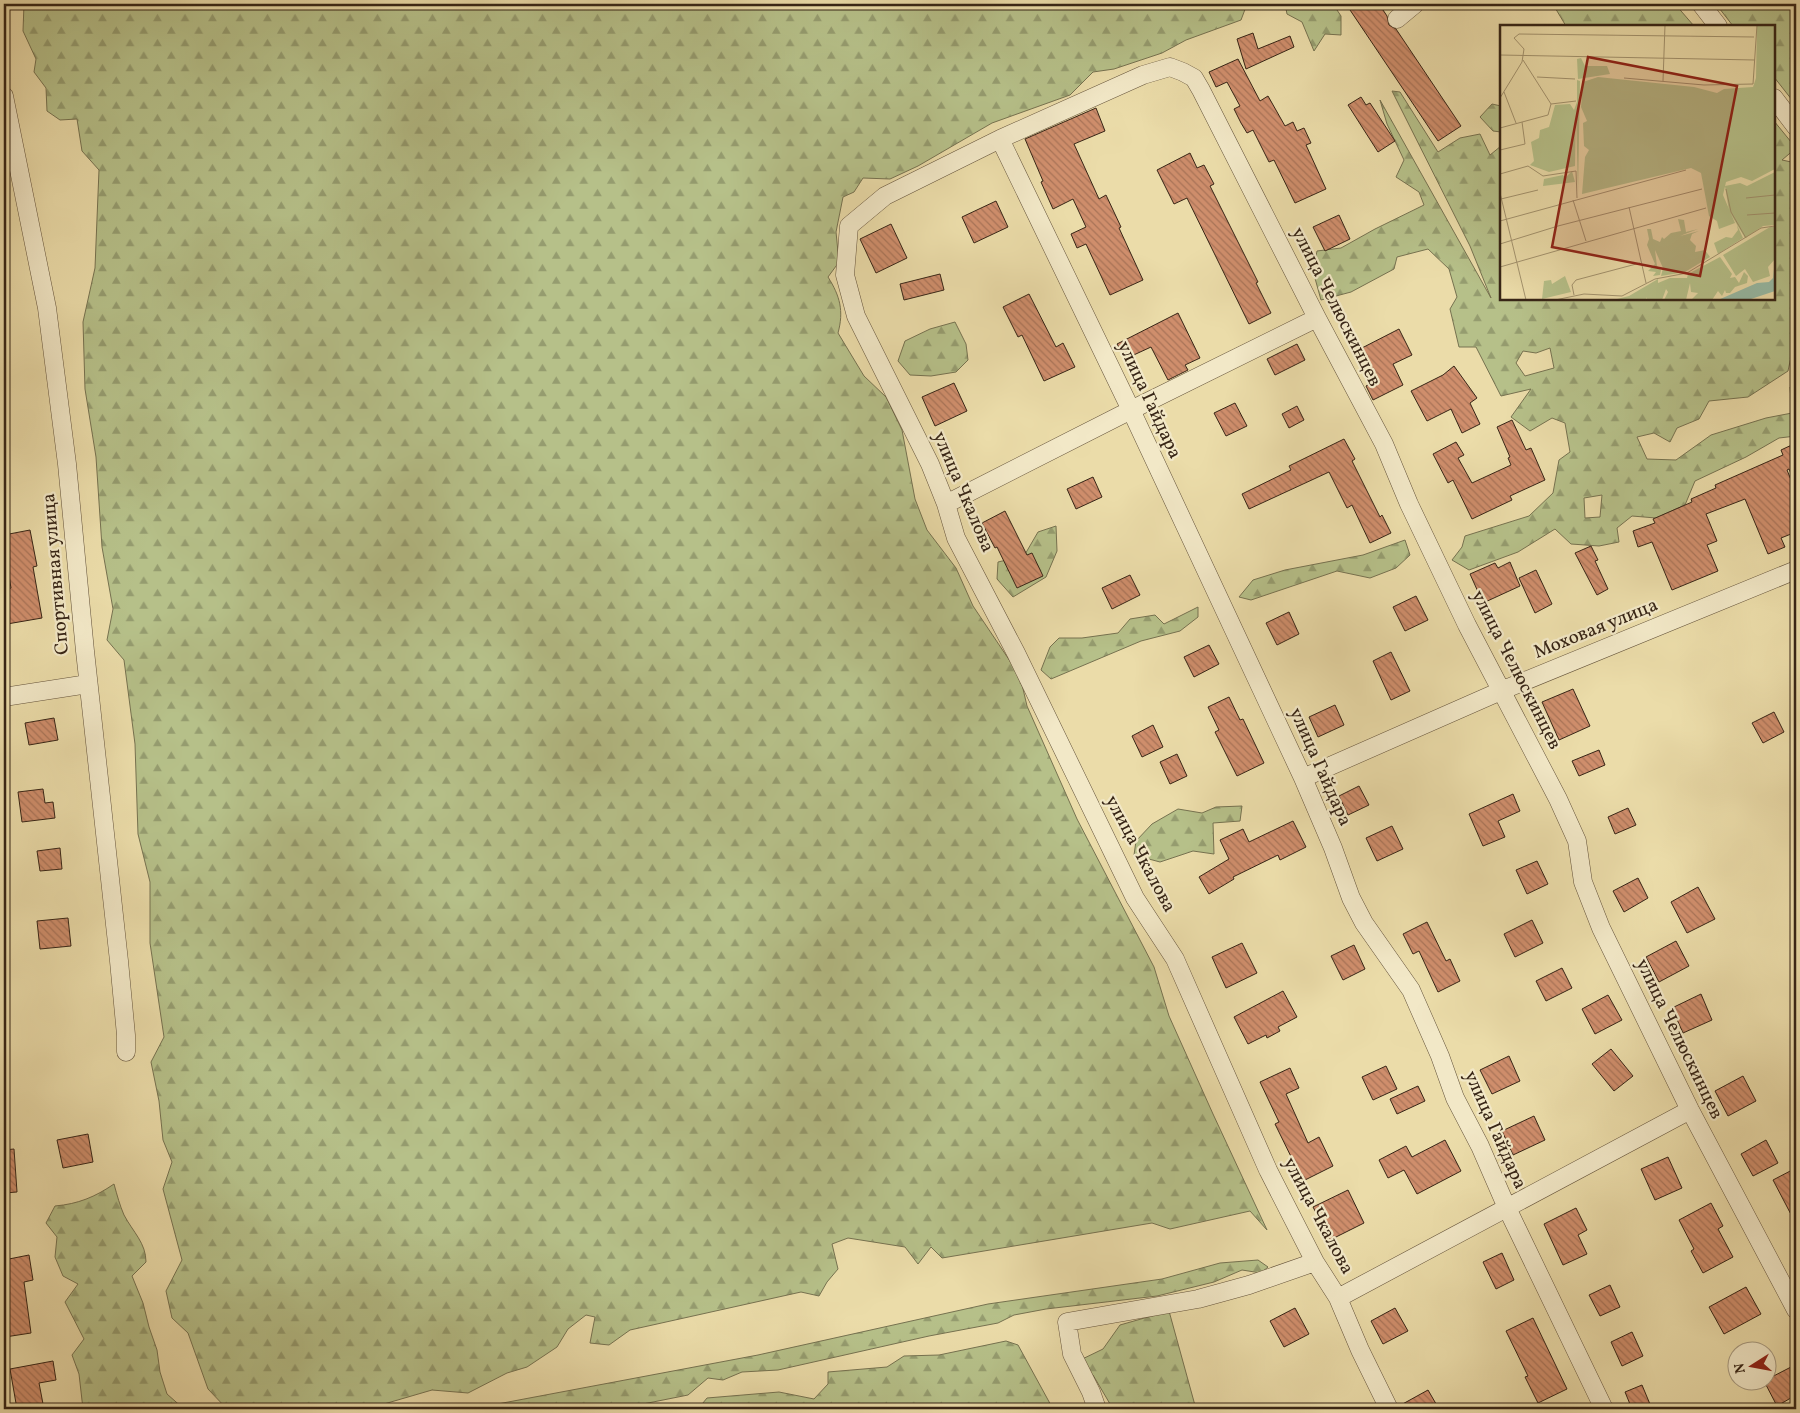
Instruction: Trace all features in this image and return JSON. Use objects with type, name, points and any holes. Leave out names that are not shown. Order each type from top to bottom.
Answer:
[{"type":"street","points":[[1397,19],[1415,4]]},
{"type":"street","points":[[1701,4],[1717,25]]},
{"type":"street","name":"улица Чкалова","points":[[1170,67],[1143,75],[1000,139],[885,196],[849,226],[845,275],[856,316],[930,464],[946,504],[956,538],[1016,653],[1135,898],[1175,959],[1268,1170],[1315,1262],[1338,1298],[1360,1350],[1389,1409]]},
{"type":"street","name":"улица Челюскинцев","points":[[1170,67],[1194,78],[1201,90],[1317,318],[1384,444],[1409,504],[1463,616],[1503,690],[1577,841],[1584,882],[1601,928],[1690,1110],[1796,1310]]},
{"type":"street","name":"Спортивная улица","points":[[4,96],[47,308],[67,464],[88,684],[118,952],[126,1052]]},
{"type":"street","points":[[1775,99],[1796,127]]},
{"type":"street","name":"улица Гайдара","points":[[1000,139],[1131,410],[1303,778],[1333,848],[1351,898],[1364,923],[1411,990],[1440,1056],[1455,1098],[1480,1146],[1507,1208],[1604,1409]]},
{"type":"street","points":[[946,504],[1317,318]]},
{"type":"street","name":"Моховая улица","points":[[1303,778],[1503,690],[1794,577]]},
{"type":"street","points":[[4,698],[88,684]]},
{"type":"street","points":[[1338,1298],[1690,1110]]},
{"type":"street","points":[[1097,1409],[1091,1392],[1072,1354],[1067,1322],[1198,1299],[1249,1285],[1315,1262]]},
{"type":"green space","points":[[24,4],[1247,4],[1241,20],[1186,40],[1162,53],[1114,69],[1093,72],[1070,95],[992,123],[918,166],[890,179],[863,178],[854,192],[843,197],[836,232],[839,262],[828,277],[840,304],[841,318],[838,333],[864,376],[886,397],[902,430],[915,499],[927,530],[956,568],[973,606],[1020,676],[1027,706],[1077,819],[1154,967],[1169,1016],[1267,1230],[1250,1211],[1170,1229],[1152,1223],[942,1258],[931,1247],[918,1264],[905,1247],[848,1238],[832,1244],[838,1269],[827,1282],[819,1296],[801,1292],[630,1330],[609,1345],[590,1343],[595,1317],[586,1315],[568,1329],[557,1347],[527,1367],[507,1373],[468,1393],[432,1390],[384,1404],[353,1409],[227,1409],[208,1389],[188,1333],[172,1318],[166,1291],[182,1260],[163,1189],[172,1162],[163,1140],[159,1101],[151,1062],[164,1037],[150,943],[150,882],[138,834],[135,744],[124,660],[107,640],[113,609],[102,547],[96,457],[85,389],[83,322],[95,268],[99,170],[82,151],[77,119],[60,120],[47,111],[46,88],[34,72],[36,59],[23,31]]},
{"type":"green space","points":[[1285,4],[1333,4],[1341,16],[1341,35],[1325,34],[1314,51],[1302,22],[1287,14]]},
{"type":"green space","points":[[1555,4],[1675,4],[1693,25],[1565,25],[1554,6]]},
{"type":"green space","points":[[1716,4],[1796,4],[1796,105],[1775,78],[1775,25],[1732,25]]},
{"type":"green space","points":[[1392,91],[1400,92],[1438,152],[1460,138],[1480,134],[1490,155],[1500,147],[1500,300],[1775,300],[1775,122],[1796,148],[1782,160],[1796,163],[1796,353],[1792,352],[1788,371],[1748,397],[1709,401],[1699,419],[1677,428],[1670,442],[1654,433],[1637,437],[1647,459],[1676,460],[1711,435],[1766,418],[1792,413],[1790,387],[1796,383],[1796,436],[1779,438],[1746,457],[1695,481],[1685,505],[1656,518],[1632,516],[1617,528],[1619,542],[1599,546],[1571,544],[1555,529],[1518,552],[1469,570],[1452,560],[1462,547],[1465,536],[1529,516],[1553,493],[1559,460],[1570,452],[1565,423],[1552,418],[1530,431],[1511,417],[1531,389],[1501,396],[1476,347],[1459,347],[1450,309],[1457,297],[1449,269],[1428,249],[1397,257],[1394,269],[1351,292],[1321,300],[1313,271],[1317,251],[1341,248],[1424,205],[1419,192],[1396,177],[1404,160],[1387,124],[1380,100],[1491,298],[1470,246]],"holes":[[[1550,348],[1554,368],[1525,376],[1516,363],[1523,351],[1536,353]],[[1602,495],[1600,517],[1585,518],[1584,498]]]},
{"type":"green space","points":[[1492,104],[1500,106],[1500,132],[1493,131],[1480,117]]},
{"type":"green space","points":[[955,322],[966,344],[968,360],[956,372],[931,376],[910,375],[898,361],[905,341],[930,329]]},
{"type":"green space","points":[[1056,526],[1057,551],[1046,577],[1013,597],[997,579],[998,562],[1024,556],[1038,532]]},
{"type":"green space","points":[[1405,540],[1410,555],[1396,568],[1370,578],[1337,571],[1251,600],[1239,597],[1253,580],[1285,570],[1363,555]]},
{"type":"green space","points":[[1198,607],[1198,617],[1180,631],[1141,641],[1051,679],[1041,670],[1050,647],[1059,638],[1082,638],[1118,633],[1130,619],[1155,615],[1164,624]]},
{"type":"green space","points":[[1242,806],[1240,821],[1213,823],[1214,854],[1193,851],[1160,862],[1134,855],[1136,841],[1152,824],[1178,809],[1202,813],[1216,807]]},
{"type":"green space","points":[[114,1184],[124,1215],[144,1249],[146,1262],[132,1276],[143,1303],[157,1350],[160,1372],[167,1394],[184,1409],[83,1409],[79,1374],[72,1355],[84,1339],[65,1302],[78,1284],[63,1276],[55,1257],[57,1237],[46,1223],[55,1206],[71,1204],[86,1199]]},
{"type":"green space","points":[[1258,1260],[1268,1267],[1261,1273],[1242,1270],[1214,1282],[1157,1296],[1046,1309],[1014,1315],[998,1323],[929,1336],[778,1370],[742,1372],[723,1380],[708,1378],[688,1395],[628,1407],[600,1409],[471,1409],[758,1355],[988,1304],[1162,1279],[1220,1263]]},
{"type":"green space","points":[[1169,1311],[1196,1409],[1113,1409],[1093,1375],[1070,1365],[1103,1349],[1120,1325]]},
{"type":"green space","points":[[1006,1341],[1018,1345],[1053,1409],[698,1409],[707,1398],[779,1392],[814,1399],[828,1384],[828,1372],[887,1367],[904,1356],[939,1355]]},
{"type":"building","points":[[1346,4],[1379,4],[1387,16],[1389,25],[1396,29],[1461,126],[1438,141]]},
{"type":"building","points":[[1253,33],[1258,49],[1290,36],[1294,47],[1246,69],[1237,39]]},
{"type":"building","points":[[1238,59],[1260,101],[1268,96],[1285,126],[1293,122],[1297,131],[1304,128],[1311,143],[1306,145],[1326,189],[1295,203],[1274,160],[1269,162],[1253,130],[1247,133],[1234,109],[1240,106],[1227,82],[1216,87],[1209,72]]},
{"type":"building","points":[[1361,97],[1366,105],[1370,103],[1395,141],[1378,152],[1348,105]]},
{"type":"building","points":[[1096,108],[1105,131],[1074,144],[1099,199],[1106,195],[1143,280],[1110,295],[1086,244],[1077,248],[1071,234],[1086,227],[1073,199],[1053,209],[1025,139]]},
{"type":"building","points":[[1190,153],[1197,168],[1204,165],[1214,184],[1210,186],[1258,282],[1256,283],[1271,313],[1249,324],[1187,198],[1174,204],[1157,170]]},
{"type":"building","points":[[996,201],[1008,227],[974,243],[962,217]]},
{"type":"building","points":[[1339,215],[1350,239],[1325,251],[1313,227]]},
{"type":"building","points":[[891,224],[907,258],[876,273],[860,239]]},
{"type":"building","points":[[940,274],[944,290],[904,300],[900,284]]},
{"type":"building","points":[[1029,294],[1056,347],[1063,343],[1075,367],[1044,381],[1022,335],[1018,337],[1003,307]]},
{"type":"building","points":[[1178,313],[1200,358],[1185,365],[1188,370],[1168,380],[1151,347],[1125,359],[1117,344]]},
{"type":"building","points":[[1399,329],[1412,355],[1393,364],[1403,385],[1373,400],[1366,386],[1373,382],[1358,350]]},
{"type":"building","points":[[1297,344],[1305,360],[1275,375],[1267,359]]},
{"type":"building","points":[[1454,366],[1477,398],[1470,403],[1480,424],[1462,433],[1451,409],[1427,421],[1411,391],[1443,375]]},
{"type":"building","points":[[954,383],[967,411],[935,426],[922,397]]},
{"type":"building","points":[[1235,403],[1247,426],[1226,436],[1214,413]]},
{"type":"building","points":[[1297,406],[1304,420],[1289,428],[1282,414]]},
{"type":"building","points":[[1512,420],[1526,450],[1531,448],[1545,480],[1510,496],[1512,500],[1472,519],[1453,480],[1448,483],[1433,454],[1456,442],[1464,455],[1458,458],[1472,483],[1511,465],[1508,458],[1510,457],[1497,427]]},
{"type":"building","points":[[1344,439],[1355,459],[1352,461],[1380,517],[1382,515],[1391,533],[1370,543],[1352,505],[1347,508],[1329,472],[1249,509],[1242,494],[1291,470],[1289,466]]},
{"type":"building","points":[[1796,443],[1796,485],[1789,469],[1787,470],[1796,492],[1796,532],[1781,538],[1785,547],[1768,554],[1745,499],[1706,514],[1717,541],[1707,545],[1718,571],[1672,590],[1652,542],[1638,547],[1633,531],[1655,523],[1653,519],[1692,502],[1691,499],[1716,488],[1715,485],[1783,455],[1781,450]]},
{"type":"building","points":[[1093,477],[1102,497],[1076,509],[1067,489]]},
{"type":"building","points":[[1005,511],[1027,555],[1032,553],[1043,576],[1017,588],[997,547],[995,548],[982,523]]},
{"type":"building","points":[[30,530],[37,566],[33,567],[42,618],[7,624],[4,590],[11,588],[4,535]]},
{"type":"building","points":[[1591,546],[1598,560],[1595,561],[1608,589],[1597,595],[1575,553]]},
{"type":"building","points":[[1510,562],[1520,586],[1483,603],[1470,574],[1495,563],[1498,568]]},
{"type":"building","points":[[1536,570],[1552,604],[1535,613],[1519,578]]},
{"type":"building","points":[[1130,575],[1140,595],[1112,609],[1102,588]]},
{"type":"building","points":[[1416,596],[1428,620],[1405,631],[1393,607]]},
{"type":"building","points":[[1289,612],[1299,634],[1277,645],[1266,623]]},
{"type":"building","points":[[1209,645],[1219,664],[1194,677],[1184,657]]},
{"type":"building","points":[[1391,652],[1410,691],[1391,700],[1373,661]]},
{"type":"building","points":[[1573,689],[1590,726],[1559,740],[1542,702]]},
{"type":"building","points":[[1229,697],[1240,720],[1243,719],[1264,763],[1237,776],[1215,732],[1219,730],[1208,707]]},
{"type":"building","points":[[1335,705],[1344,725],[1318,737],[1309,717]]},
{"type":"building","points":[[1774,712],[1784,732],[1763,743],[1752,723]]},
{"type":"building","points":[[54,718],[58,740],[29,745],[25,723]]},
{"type":"building","points":[[1153,725],[1163,747],[1142,757],[1132,736]]},
{"type":"building","points":[[1599,750],[1605,765],[1579,776],[1572,761]]},
{"type":"building","points":[[1177,754],[1187,776],[1170,784],[1160,762]]},
{"type":"building","points":[[1359,786],[1369,805],[1348,815],[1339,796]]},
{"type":"building","points":[[43,789],[45,803],[53,802],[55,818],[22,822],[18,792]]},
{"type":"building","points":[[1513,794],[1520,811],[1498,821],[1505,837],[1483,846],[1469,814]]},
{"type":"building","points":[[1628,808],[1636,825],[1615,834],[1608,817]]},
{"type":"building","points":[[1293,821],[1306,847],[1280,860],[1278,855],[1233,877],[1234,879],[1209,894],[1199,877],[1229,859],[1220,840],[1243,829],[1249,842]]},
{"type":"building","points":[[1392,826],[1403,849],[1377,861],[1366,838]]},
{"type":"building","points":[[60,848],[62,869],[40,871],[37,851]]},
{"type":"building","points":[[1537,861],[1548,884],[1527,894],[1516,870]]},
{"type":"building","points":[[1638,878],[1648,898],[1624,912],[1613,891]]},
{"type":"building","points":[[1698,887],[1715,919],[1687,933],[1671,902]]},
{"type":"building","points":[[68,918],[71,946],[40,949],[37,921]]},
{"type":"building","points":[[1532,920],[1543,943],[1515,957],[1504,934]]},
{"type":"building","points":[[1427,922],[1446,961],[1450,959],[1460,981],[1438,992],[1419,951],[1413,954],[1403,934]]},
{"type":"building","points":[[1676,941],[1689,966],[1659,982],[1646,957]]},
{"type":"building","points":[[1242,943],[1257,973],[1226,988],[1212,957]]},
{"type":"building","points":[[1354,945],[1365,969],[1343,980],[1331,956]]},
{"type":"building","points":[[1562,968],[1572,988],[1546,1001],[1536,981]]},
{"type":"building","points":[[1283,991],[1297,1017],[1278,1027],[1280,1031],[1267,1038],[1266,1035],[1248,1044],[1234,1017]]},
{"type":"building","points":[[1701,994],[1712,1020],[1683,1033],[1672,1008]]},
{"type":"building","points":[[1608,995],[1622,1020],[1595,1034],[1582,1009]]},
{"type":"building","points":[[1611,1049],[1633,1076],[1614,1091],[1592,1064]]},
{"type":"building","points":[[1509,1056],[1520,1081],[1492,1094],[1480,1070]]},
{"type":"building","points":[[1386,1066],[1397,1089],[1373,1100],[1362,1077]]},
{"type":"building","points":[[1290,1068],[1299,1088],[1286,1094],[1308,1143],[1319,1137],[1333,1166],[1303,1181],[1275,1124],[1279,1122],[1260,1082]]},
{"type":"building","points":[[1743,1076],[1756,1101],[1728,1116],[1715,1091]]},
{"type":"building","points":[[1418,1086],[1425,1101],[1397,1114],[1390,1099]]},
{"type":"building","points":[[1534,1116],[1545,1140],[1513,1155],[1502,1131]]},
{"type":"building","points":[[88,1134],[93,1162],[63,1168],[57,1140]]},
{"type":"building","points":[[1445,1140],[1461,1171],[1417,1194],[1404,1170],[1388,1178],[1379,1160],[1406,1146],[1412,1157]]},
{"type":"building","points":[[1766,1140],[1778,1163],[1753,1176],[1741,1154]]},
{"type":"building","points":[[14,1149],[17,1192],[4,1193],[4,1150]]},
{"type":"building","points":[[1668,1157],[1682,1188],[1655,1200],[1641,1169]]},
{"type":"building","points":[[1796,1168],[1796,1224],[1773,1180]]},
{"type":"building","points":[[1348,1190],[1364,1223],[1330,1240],[1313,1207]]},
{"type":"building","points":[[1711,1203],[1723,1226],[1718,1229],[1733,1257],[1703,1273],[1691,1251],[1694,1249],[1679,1220]]},
{"type":"building","points":[[1576,1208],[1587,1230],[1578,1235],[1587,1254],[1563,1265],[1544,1224]]},
{"type":"building","points":[[1502,1253],[1514,1280],[1496,1289],[1483,1262]]},
{"type":"building","points":[[29,1255],[33,1280],[24,1282],[31,1333],[5,1337],[4,1260]]},
{"type":"building","points":[[1610,1285],[1620,1307],[1600,1316],[1589,1295]]},
{"type":"building","points":[[1746,1287],[1761,1314],[1724,1334],[1709,1307]]},
{"type":"building","points":[[1295,1308],[1309,1334],[1284,1347],[1270,1321]]},
{"type":"building","points":[[1395,1308],[1408,1331],[1383,1344],[1371,1321]]},
{"type":"building","points":[[1533,1318],[1567,1389],[1538,1403],[1525,1377],[1528,1376],[1506,1331]]},
{"type":"building","points":[[1632,1332],[1643,1356],[1622,1366],[1611,1342]]},
{"type":"building","points":[[53,1361],[56,1380],[39,1383],[44,1409],[17,1409],[10,1369]]},
{"type":"building","points":[[1791,1367],[1796,1376],[1796,1395],[1777,1406],[1769,1390],[1778,1390],[1778,1374]]},
{"type":"building","points":[[1642,1385],[1652,1409],[1632,1409],[1625,1392]]},
{"type":"building","points":[[1428,1390],[1439,1409],[1400,1409],[1399,1406]]}]
